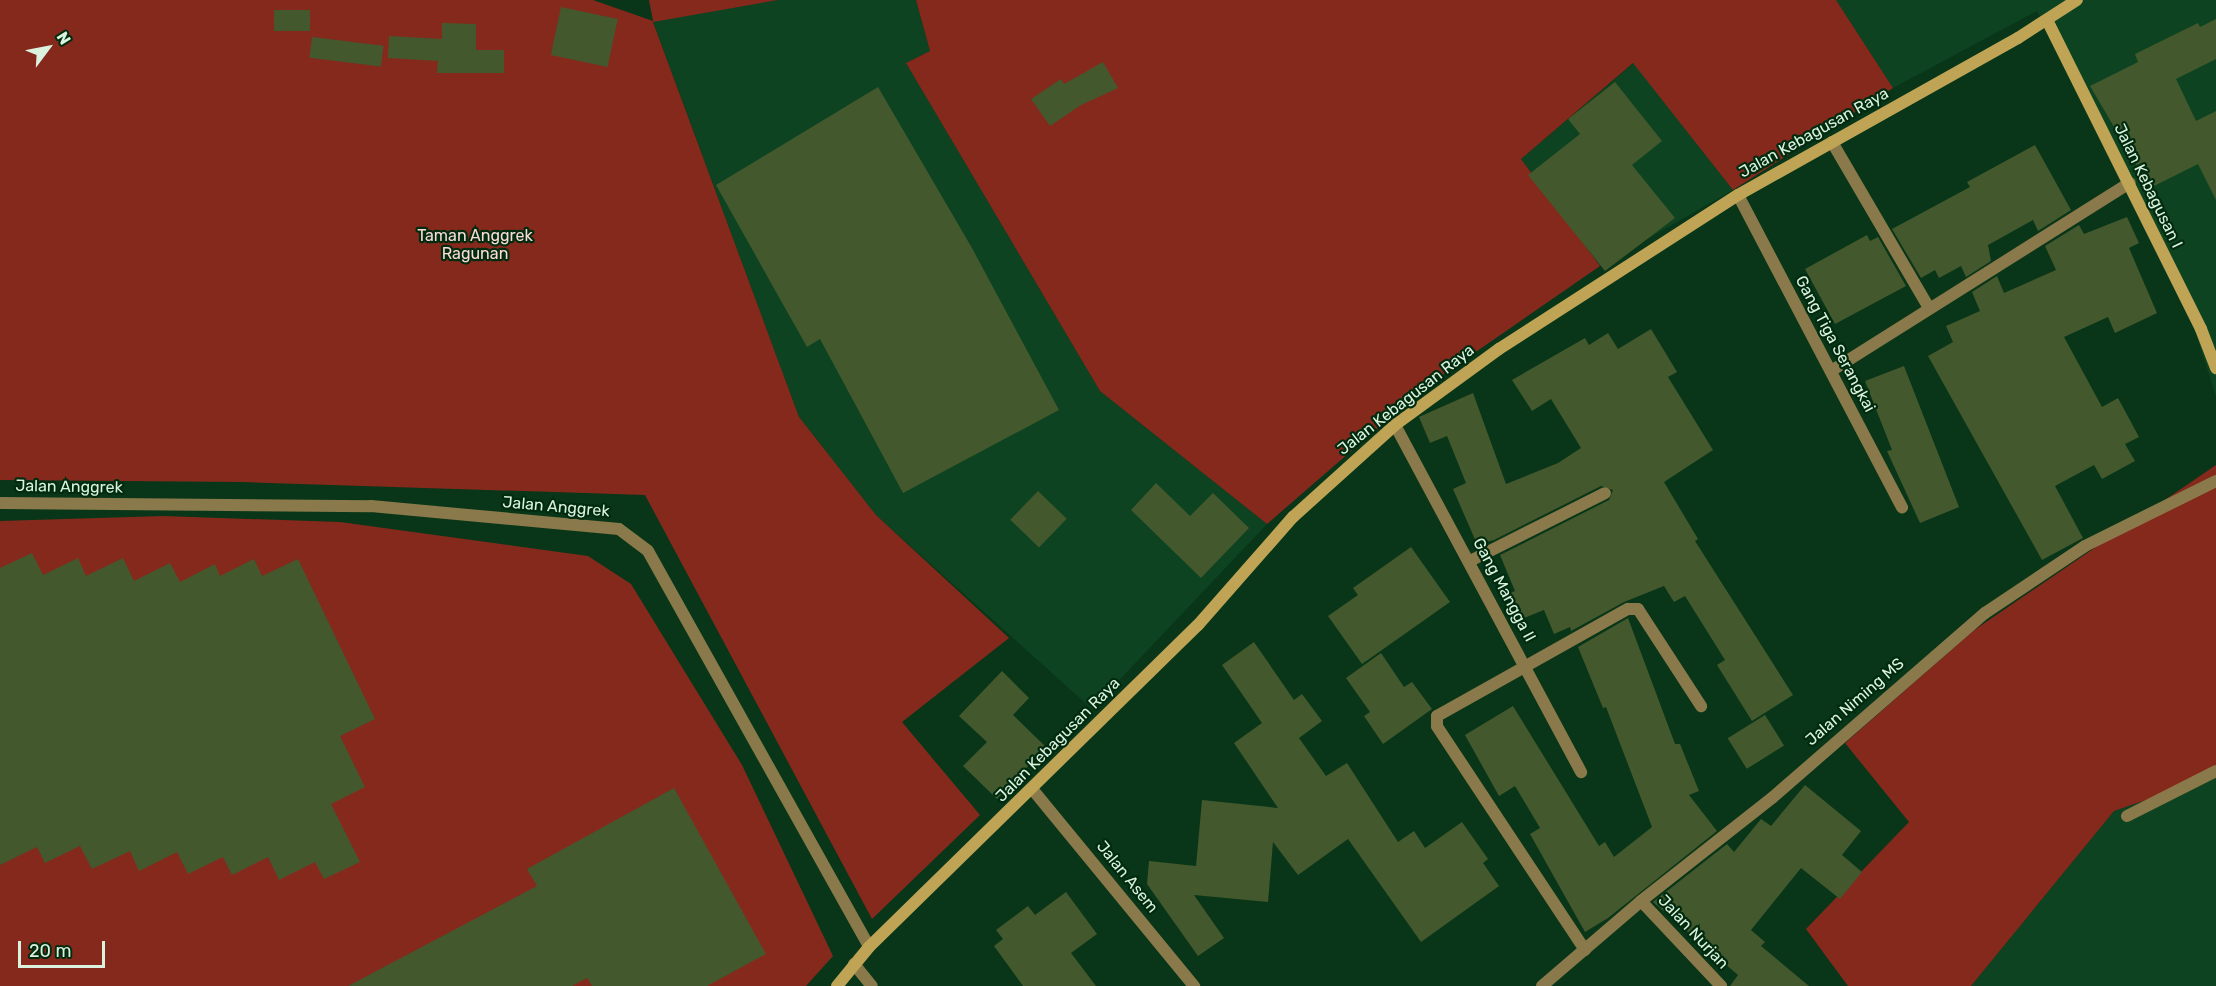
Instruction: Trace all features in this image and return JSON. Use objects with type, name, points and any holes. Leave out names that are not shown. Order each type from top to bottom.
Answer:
[{"type":"main road","name":"Jalan Kebagusan Raya","points":[[837,986],[870,946],[1034,790],[1198,625],[1293,517],[1395,425],[1499,349],[1738,195],[2047,20],[2077,0]]},
{"type":"main road","name":"Jalan Kebagusan I","points":[[2047,20],[2130,183],[2216,368]]},
{"type":"street","points":[[1832,142],[1929,308]]},
{"type":"street","points":[[1831,371],[2130,183]]},
{"type":"street","name":"Gang Tiga Serangkai","points":[[1738,195],[1902,508]]},
{"type":"street","name":"Gang Mangga II","points":[[1395,425],[1470,561],[1581,772]]},
{"type":"street","name":"Jalan Niming MS","points":[[1542,986],[1641,901],[1772,798],[1943,647],[2019,588],[2085,546],[2216,481]]},
{"type":"street","points":[[1470,561],[1605,493]]},
{"type":"street","name":"Jalan Anggrek","points":[[0,503],[371,507],[619,529],[648,551],[870,946]]},
{"type":"street","points":[[1585,950],[1437,726],[1437,716],[1444,709],[1628,609],[1638,609],[1701,706]]},
{"type":"street","points":[[2127,816],[2216,771]]},
{"type":"street","name":"Jalan Asem","points":[[1034,790],[1194,986]]},
{"type":"street","name":"Jalan Nurjan","points":[[1641,901],[1720,986]]},
{"type":"street","points":[[854,964],[872,986]]},
{"type":"shaded area","points":[[778,0],[916,0],[930,51],[906,63],[1100,391],[1267,524],[1092,709],[876,515],[799,417],[653,21]]},
{"type":"shaded area","points":[[1836,0],[2216,0],[2216,396],[2170,254],[2037,11],[1893,88]]},
{"type":"shaded area","points":[[1634,63],[1733,190],[1600,266],[1521,159]]},
{"type":"shaded area","points":[[2216,776],[2216,986],[1971,986],[2114,811]]},
{"type":"green space","name":"Taman Anggrek Ragunan","points":[[0,0],[593,0],[653,21],[649,0],[778,0],[653,22],[799,417],[876,515],[1009,638],[902,722],[980,815],[872,919],[645,495],[242,482],[0,480]]},
{"type":"green space","points":[[916,0],[1836,0],[1893,88],[1733,190],[1633,63],[1521,159],[1600,266],[1425,387],[1267,524],[1100,391],[906,63],[930,51]]},
{"type":"green space","points":[[2216,465],[2216,776],[2114,811],[1971,986],[1848,986],[1806,929],[1909,822],[1845,743],[1973,631]]},
{"type":"green space","points":[[163,516],[340,522],[588,556],[631,584],[742,765],[833,956],[806,986],[0,986],[0,521]]},
{"type":"building","points":[[561,7],[618,19],[608,67],[551,55]]},
{"type":"building","points":[[274,10],[310,10],[310,31],[274,31]]},
{"type":"building","points":[[2216,19],[2216,59],[2176,79],[2196,121],[2216,111],[2216,200],[2198,164],[2150,188],[2090,86],[2138,62],[2135,54],[2198,23],[2200,27]]},
{"type":"building","points":[[442,23],[476,24],[476,50],[504,50],[504,73],[437,73],[438,61],[388,58],[389,36],[442,39]]},
{"type":"building","points":[[312,37],[383,46],[381,67],[309,58]]},
{"type":"building","points":[[1103,62],[1118,88],[1081,105],[1050,126],[1031,99],[1061,79],[1064,84]]},
{"type":"building","points":[[1615,82],[1662,141],[1632,165],[1675,218],[1605,271],[1528,175],[1580,134],[1568,119]]},
{"type":"building","points":[[878,87],[972,248],[1059,410],[903,493],[820,339],[807,347],[716,185]]},
{"type":"building","points":[[2035,145],[2071,210],[2038,231],[2033,220],[1988,245],[1991,261],[1966,277],[1961,266],[1939,278],[1935,270],[1921,278],[1892,229],[1970,187],[1967,182]]},
{"type":"building","points":[[2127,217],[2139,243],[2129,248],[2157,313],[2115,333],[2108,317],[2064,337],[2102,407],[2118,398],[2139,437],[2125,444],[2135,461],[2102,479],[2094,465],[2055,486],[2083,538],[2042,560],[1928,356],[1953,342],[1946,326],[1980,311],[1972,292],[1997,276],[2004,293],[2056,270],[2045,246],[2079,225],[2084,234]]},
{"type":"building","points":[[1867,235],[1870,241],[1878,237],[1906,286],[1835,324],[1805,269]]},
{"type":"building","points":[[1651,329],[1677,372],[1668,377],[1713,450],[1664,482],[1698,539],[1695,541],[1793,695],[1752,721],[1717,665],[1725,660],[1685,596],[1674,602],[1664,586],[1624,602],[1571,631],[1570,627],[1554,634],[1544,610],[1514,622],[1503,596],[1515,591],[1500,555],[1609,500],[1613,490],[1601,486],[1494,540],[1477,544],[1453,489],[1466,483],[1447,436],[1430,443],[1419,417],[1473,393],[1506,484],[1558,463],[1581,448],[1551,399],[1532,411],[1512,380],[1585,338],[1589,345],[1608,333],[1618,349]]},
{"type":"building","points":[[1904,366],[1959,507],[1920,523],[1887,451],[1892,450],[1865,381]]},
{"type":"building","points":[[1156,483],[1190,516],[1213,493],[1249,528],[1201,578],[1131,510]]},
{"type":"building","points":[[1038,491],[1067,519],[1039,548],[1010,520]]},
{"type":"building","points":[[1411,547],[1450,602],[1362,664],[1328,616],[1358,595],[1353,588]]},
{"type":"building","points":[[32,553],[43,575],[78,558],[86,576],[123,558],[134,581],[170,563],[180,582],[215,564],[220,576],[254,559],[262,576],[298,559],[375,719],[340,736],[365,787],[331,804],[360,862],[324,879],[315,862],[279,880],[268,857],[232,875],[223,857],[188,874],[177,852],[139,871],[130,851],[92,869],[80,846],[45,863],[37,847],[0,865],[0,568]]},
{"type":"building","points":[[1628,618],[1675,744],[1680,744],[1699,791],[1689,795],[1717,831],[1608,918],[1585,932],[1530,834],[1540,828],[1515,786],[1499,796],[1465,735],[1513,706],[1599,846],[1605,842],[1614,857],[1652,827],[1606,707],[1603,708],[1578,647]]},
{"type":"building","points":[[1254,642],[1294,700],[1302,694],[1322,721],[1299,738],[1326,776],[1347,763],[1398,842],[1414,831],[1425,848],[1462,822],[1488,859],[1483,863],[1499,886],[1421,942],[1348,839],[1298,875],[1273,842],[1268,902],[1194,895],[1224,938],[1198,956],[1147,884],[1149,861],[1196,866],[1202,800],[1278,808],[1234,743],[1262,723],[1222,665]]},
{"type":"building","points":[[1381,653],[1404,687],[1412,682],[1432,709],[1383,744],[1364,716],[1370,712],[1346,678]]},
{"type":"building","points":[[1002,671],[1029,698],[1013,715],[1046,747],[997,799],[963,766],[987,742],[959,716]]},
{"type":"building","points":[[1765,715],[1784,746],[1747,769],[1728,738]]},
{"type":"building","points":[[1805,785],[1861,831],[1842,855],[1862,872],[1840,899],[1801,868],[1751,930],[1765,942],[1761,946],[1809,986],[1730,986],[1738,975],[1653,902],[1727,844],[1734,852],[1761,819],[1771,826]]},
{"type":"building","points":[[674,788],[766,954],[707,986],[592,986],[587,978],[572,986],[348,986],[537,886],[527,869]]},
{"type":"building","points":[[1066,892],[1097,934],[1071,953],[1096,986],[1023,986],[994,946],[1003,939],[996,930],[1028,906],[1035,915]]}]
